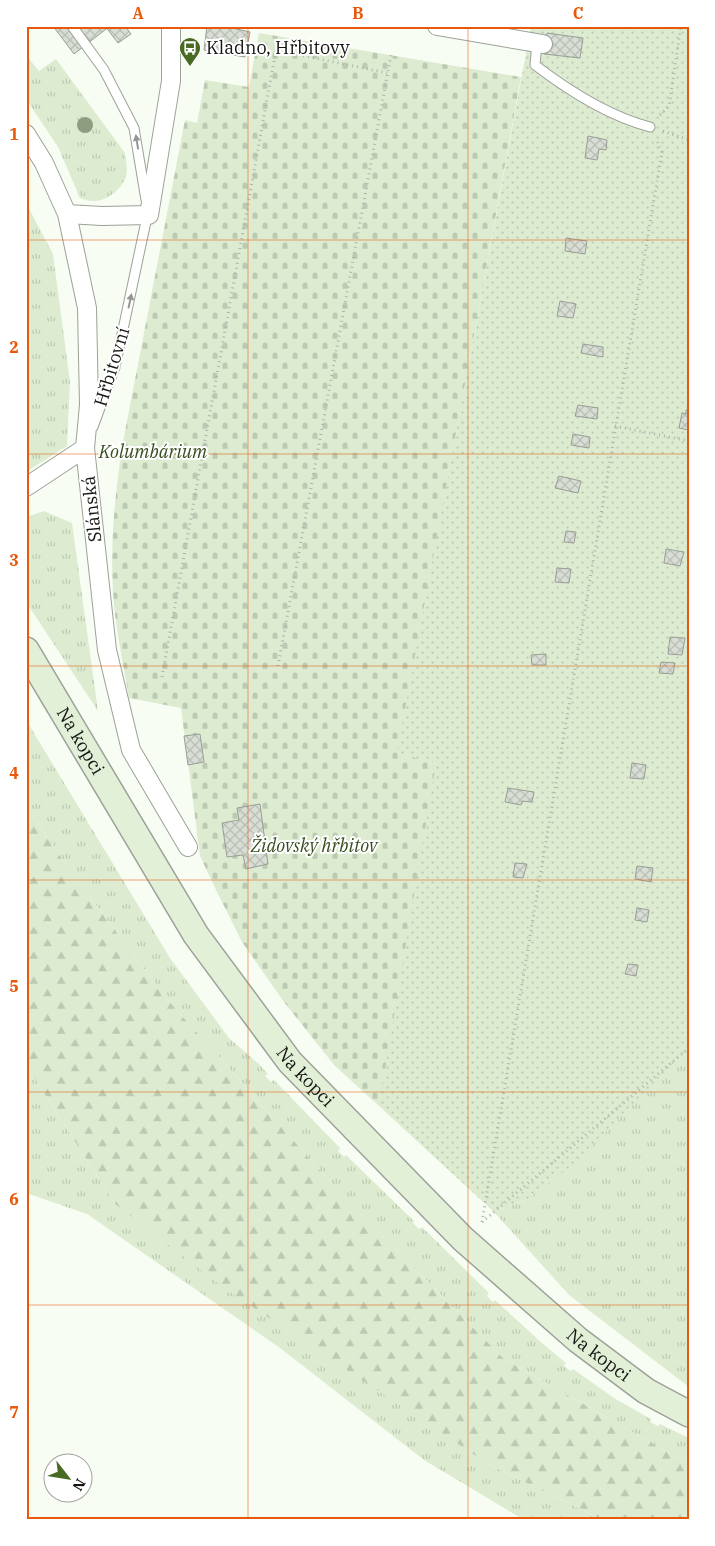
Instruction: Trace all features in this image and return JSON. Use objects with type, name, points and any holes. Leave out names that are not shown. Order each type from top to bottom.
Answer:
[{"type":"main road","name":"Na kopci","points":[[26,650],[196,935],[290,1062],[463,1239],[578,1340],[646,1391],[689,1414]]},
{"type":"street","name":"Hřbitovní","points":[[149,215],[171,81],[171,26]]},
{"type":"street","points":[[437,26],[540,43]]},
{"type":"street","name":"Slánská","points":[[26,134],[44,163],[66,214],[87,308],[89,405],[85,448],[107,650],[131,750],[188,847]]},
{"type":"street","points":[[66,214],[102,216],[149,215]]},
{"type":"street","points":[[26,487],[85,448]]},
{"type":"lane","name":"Hřbitovní","points":[[72,26],[104,70],[134,128],[149,215],[115,367],[85,448]]},
{"type":"lane","points":[[540,43],[535,65],[551,78],[593,104],[638,124],[650,127]]},
{"type":"path","points":[[650,127],[669,106],[681,26]]},
{"type":"path","points":[[162,677],[276,50],[387,73]]},
{"type":"path","points":[[278,666],[387,73],[392,55]]},
{"type":"path","points":[[650,127],[689,140]]},
{"type":"path","points":[[482,1222],[662,152],[650,127]]},
{"type":"path","points":[[615,426],[689,441]]},
{"type":"path","points":[[463,1239],[689,1048]]},
{"type":"green space","points":[[531,26],[689,26],[689,1052],[678,1059],[575,1163],[528,1199],[494,1212],[379,1106],[436,763],[397,753]]},
{"type":"green space","points":[[259,33],[521,77],[398,753],[437,763],[383,1105],[379,1106],[334,1065],[284,1002],[242,942],[200,856],[181,708],[129,698],[114,605],[112,574],[113,537],[115,501],[122,447],[185,120],[197,123],[205,80],[249,87]]},
{"type":"green space","points":[[26,55],[39,71],[56,59],[125,153],[127,168],[124,182],[117,191],[103,200],[92,201],[80,198],[58,147],[26,99]]},
{"type":"green space","points":[[26,203],[53,254],[70,382],[67,446],[26,472]]},
{"type":"green space","points":[[44,511],[72,523],[98,711],[26,602],[26,517]]},
{"type":"green space","points":[[26,720],[170,958],[229,1038],[259,1064],[268,1074],[265,1076],[271,1082],[274,1080],[340,1148],[338,1151],[344,1157],[346,1155],[414,1221],[413,1223],[419,1229],[422,1227],[489,1293],[487,1296],[493,1302],[495,1300],[566,1363],[564,1366],[571,1371],[573,1369],[614,1398],[651,1419],[650,1422],[658,1426],[660,1424],[689,1438],[689,1464],[504,1359],[344,1197],[166,998],[69,869],[26,805]]},
{"type":"green space","points":[[26,805],[69,869],[166,998],[344,1197],[504,1359],[689,1464],[689,1520],[603,1520],[488,1464],[227,1290],[115,1204],[26,1065]]},
{"type":"green space","points":[[689,1052],[689,1387],[569,1295],[494,1212],[528,1199],[678,1059]]},
{"type":"green space","points":[[26,1065],[115,1204],[488,1464],[603,1520],[524,1520],[424,1460],[280,1348],[87,1214],[26,1193]]},
{"type":"building","points":[[53,26],[110,26],[74,54]]},
{"type":"building","points":[[105,26],[125,26],[131,34],[118,43]]},
{"type":"building","points":[[207,26],[223,26],[250,32],[245,57],[204,50]]},
{"type":"building","points":[[547,33],[583,38],[580,58],[544,54]]},
{"type":"building","points":[[588,136],[607,140],[606,150],[599,149],[597,160],[585,158]]},
{"type":"building","points":[[566,238],[587,241],[585,254],[565,251]]},
{"type":"building","points":[[560,301],[576,304],[573,318],[557,316]]},
{"type":"building","points":[[583,344],[603,347],[603,357],[581,353]]},
{"type":"building","points":[[578,405],[598,408],[597,419],[575,416]]},
{"type":"building","points":[[686,410],[689,410],[689,430],[679,428],[682,413],[686,414]]},
{"type":"building","points":[[573,434],[590,437],[589,448],[571,445]]},
{"type":"building","points":[[559,476],[581,481],[578,493],[555,488]]},
{"type":"building","points":[[566,531],[576,532],[574,543],[564,542]]},
{"type":"building","points":[[666,549],[684,552],[680,566],[664,563]]},
{"type":"building","points":[[557,568],[571,569],[569,583],[555,582]]},
{"type":"building","points":[[670,637],[685,638],[682,655],[668,654]]},
{"type":"building","points":[[546,654],[546,665],[532,665],[531,655]]},
{"type":"building","points":[[661,662],[675,663],[673,674],[659,673]]},
{"type":"building","points":[[200,734],[204,762],[188,765],[184,736]]},
{"type":"building","points":[[632,763],[646,765],[644,779],[630,778]]},
{"type":"building","points":[[508,788],[534,792],[532,802],[522,801],[521,805],[505,802]]},
{"type":"building","points":[[260,804],[268,864],[246,869],[243,855],[227,857],[222,823],[239,820],[237,808]]},
{"type":"building","points":[[515,863],[527,864],[523,878],[513,877]]},
{"type":"building","points":[[637,866],[653,868],[651,882],[635,879]]},
{"type":"building","points":[[637,908],[649,910],[647,922],[635,920]]},
{"type":"building","points":[[628,964],[638,965],[636,976],[625,974]]},
{"type":"place","name":"Kladno, Hřbitovy","points":[[190,67]]},
{"type":"park label","name":"Kolumbárium","points":[[153,452]]},
{"type":"park label","name":"Židovský hřbitov","points":[[314,846]]}]
